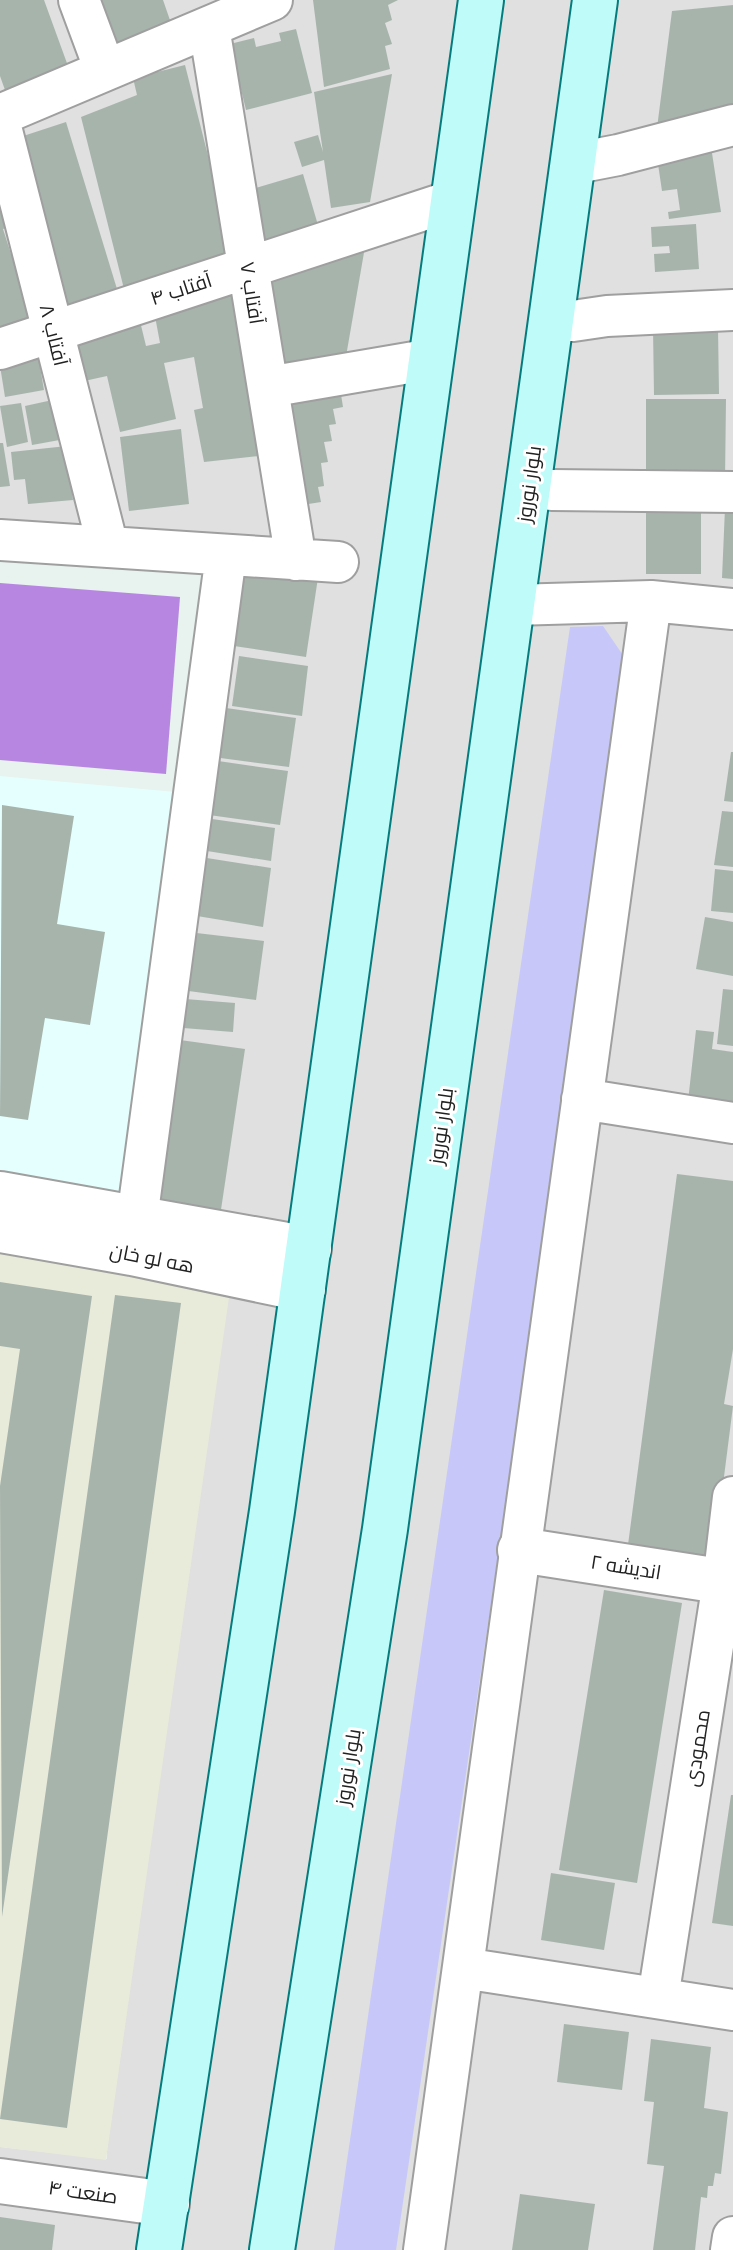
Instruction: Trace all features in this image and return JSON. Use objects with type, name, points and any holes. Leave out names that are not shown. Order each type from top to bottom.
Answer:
[{"type":"main road","points":[[159,2250],[270,1527],[481,0]]},
{"type":"main road","name":"بلوار نوروز","points":[[272,2250],[383,1544],[595,0]]},
{"type":"street","points":[[79,0],[105,70]]},
{"type":"street","points":[[0,115],[272,0]]},
{"type":"street","name":"آفتاب ۷","points":[[209,27],[296,560]]},
{"type":"street","name":"آفتاب ۸","points":[[0,123],[108,547]]},
{"type":"street","points":[[587,161],[733,125]]},
{"type":"street","name":"آفتاب ۴","points":[[0,349],[454,200]]},
{"type":"street","points":[[573,321],[607,316],[733,310]]},
{"type":"street","points":[[268,387],[432,359]]},
{"type":"street","points":[[552,490],[733,492]]},
{"type":"street","points":[[0,540],[338,562]]},
{"type":"street","points":[[135,1236],[226,555]]},
{"type":"street","points":[[513,605],[651,601],[733,609]]},
{"type":"street","points":[[424,2250],[651,601]]},
{"type":"street","points":[[582,1099],[733,1123]]},
{"type":"street","points":[[0,1194],[135,1236],[306,1269]]},
{"type":"street","name":"هه لو خان","points":[[0,1230],[135,1236]]},
{"type":"street","name":"محمودی","points":[[658,1998],[728,1583],[733,1497]]},
{"type":"street","name":"اندیشه ۲","points":[[520,1550],[728,1583]]},
{"type":"street","points":[[463,1968],[733,2010]]},
{"type":"street","name":"صنعت ۴","points":[[0,2181],[167,2204]]},
{"type":"street","points":[[731,2250],[733,2237]]},
{"type":"shaded area","points":[[0,0],[733,0],[733,2250],[0,2250],[0,2147],[107,2159],[115,1264],[207,563],[0,528]]},
{"type":"shaded area","points":[[0,583],[180,597],[166,774],[0,760]]},
{"type":"shaded area","points":[[603,626],[629,664],[396,2250],[334,2250],[570,627]]},
{"type":"shaded area","points":[[0,776],[176,792],[118,1206],[0,1179]]},
{"type":"shaded area","points":[[0,1235],[230,1290],[106,2160],[0,2147]]},
{"type":"building","points":[[0,0],[44,0],[68,66],[5,90],[0,76]]},
{"type":"building","points":[[94,0],[163,0],[172,26],[111,48]]},
{"type":"building","points":[[313,0],[398,0],[388,5],[392,20],[385,23],[392,44],[385,46],[390,69],[324,87]]},
{"type":"building","points":[[733,5],[733,107],[657,128],[672,11]]},
{"type":"building","points":[[296,29],[312,93],[246,110],[230,44],[254,38],[256,47],[281,41],[279,33]]},
{"type":"building","points":[[185,65],[235,262],[124,289],[81,117],[137,95],[133,78]]},
{"type":"building","points":[[392,74],[370,202],[331,208],[324,160],[302,167],[294,142],[318,135],[323,152],[314,92]]},
{"type":"building","points":[[66,122],[117,289],[58,307],[8,141]]},
{"type":"building","points":[[710,140],[721,212],[669,219],[668,212],[680,210],[677,189],[662,191],[658,164]]},
{"type":"building","points":[[303,174],[320,232],[266,248],[249,190]]},
{"type":"building","points":[[0,179],[15,225],[3,229],[11,254],[21,250],[44,323],[0,342]]},
{"type":"building","points":[[696,224],[699,269],[655,272],[654,254],[670,253],[669,246],[652,247],[651,227]]},
{"type":"building","points":[[366,241],[344,368],[282,380],[267,274]]},
{"type":"building","points":[[240,281],[268,455],[204,462],[194,410],[203,408],[194,357],[164,363],[176,419],[120,432],[107,376],[75,383],[62,326],[137,309],[146,346],[160,343],[151,295]]},
{"type":"building","points":[[718,328],[719,394],[654,395],[653,329]]},
{"type":"building","points":[[38,355],[44,390],[5,397],[0,366]]},
{"type":"building","points":[[339,382],[343,407],[333,409],[336,424],[329,425],[332,441],[324,442],[328,462],[321,463],[324,486],[318,487],[321,502],[302,505],[283,392]]},
{"type":"building","points":[[57,399],[65,439],[32,445],[25,406]]},
{"type":"building","points":[[646,399],[726,399],[725,479],[646,478]]},
{"type":"building","points":[[21,403],[28,442],[7,447],[0,406]]},
{"type":"building","points":[[181,429],[189,504],[129,511],[120,437]]},
{"type":"building","points":[[0,443],[3,443],[10,486],[0,487]]},
{"type":"building","points":[[67,446],[73,500],[28,504],[25,479],[14,480],[11,452]]},
{"type":"building","points":[[646,505],[701,505],[701,574],[646,574]]},
{"type":"building","points":[[725,508],[733,508],[733,579],[722,578]]},
{"type":"building","points":[[247,561],[319,571],[306,657],[234,646]]},
{"type":"building","points":[[239,656],[308,666],[302,716],[232,706]]},
{"type":"building","points":[[219,707],[296,718],[289,767],[213,757]]},
{"type":"building","points":[[733,752],[733,802],[724,801]]},
{"type":"building","points":[[218,761],[288,771],[280,825],[209,815]]},
{"type":"building","points":[[2,805],[74,816],[57,924],[105,932],[90,1025],[45,1018],[28,1120],[0,1116]]},
{"type":"building","points":[[722,811],[733,812],[733,867],[714,865]]},
{"type":"building","points":[[212,819],[275,828],[271,861],[207,851]]},
{"type":"building","points":[[194,856],[271,868],[263,927],[185,914]]},
{"type":"building","points":[[715,869],[733,871],[733,913],[711,911]]},
{"type":"building","points":[[705,917],[733,922],[733,976],[696,969]]},
{"type":"building","points":[[188,932],[264,941],[256,1000],[181,990]]},
{"type":"building","points":[[723,989],[733,990],[733,1046],[717,1044]]},
{"type":"building","points":[[173,998],[235,1003],[233,1032],[171,1027]]},
{"type":"building","points":[[696,1030],[714,1032],[712,1049],[733,1052],[733,1106],[688,1101]]},
{"type":"building","points":[[180,1040],[245,1049],[219,1223],[154,1213]]},
{"type":"building","points":[[677,1174],[733,1181],[733,1349],[724,1404],[733,1406],[712,1571],[626,1560]]},
{"type":"building","points":[[0,1282],[92,1296],[2,1917],[0,1486],[20,1349],[0,1346]]},
{"type":"building","points":[[115,1295],[181,1303],[67,2128],[0,2119]]},
{"type":"building","points":[[604,1590],[682,1603],[637,1883],[559,1870]]},
{"type":"building","points":[[733,1795],[733,1926],[712,1923]]},
{"type":"building","points":[[551,1873],[615,1883],[604,1950],[541,1940]]},
{"type":"building","points":[[564,2024],[629,2032],[622,2090],[557,2082]]},
{"type":"building","points":[[651,2039],[711,2047],[704,2108],[728,2112],[721,2174],[715,2173],[713,2186],[708,2186],[707,2198],[701,2197],[695,2250],[653,2250],[664,2166],[647,2164],[654,2102],[644,2101]]},
{"type":"building","points":[[520,2194],[595,2204],[588,2250],[512,2250]]},
{"type":"building","points":[[0,2217],[55,2225],[52,2250],[0,2250]]}]
